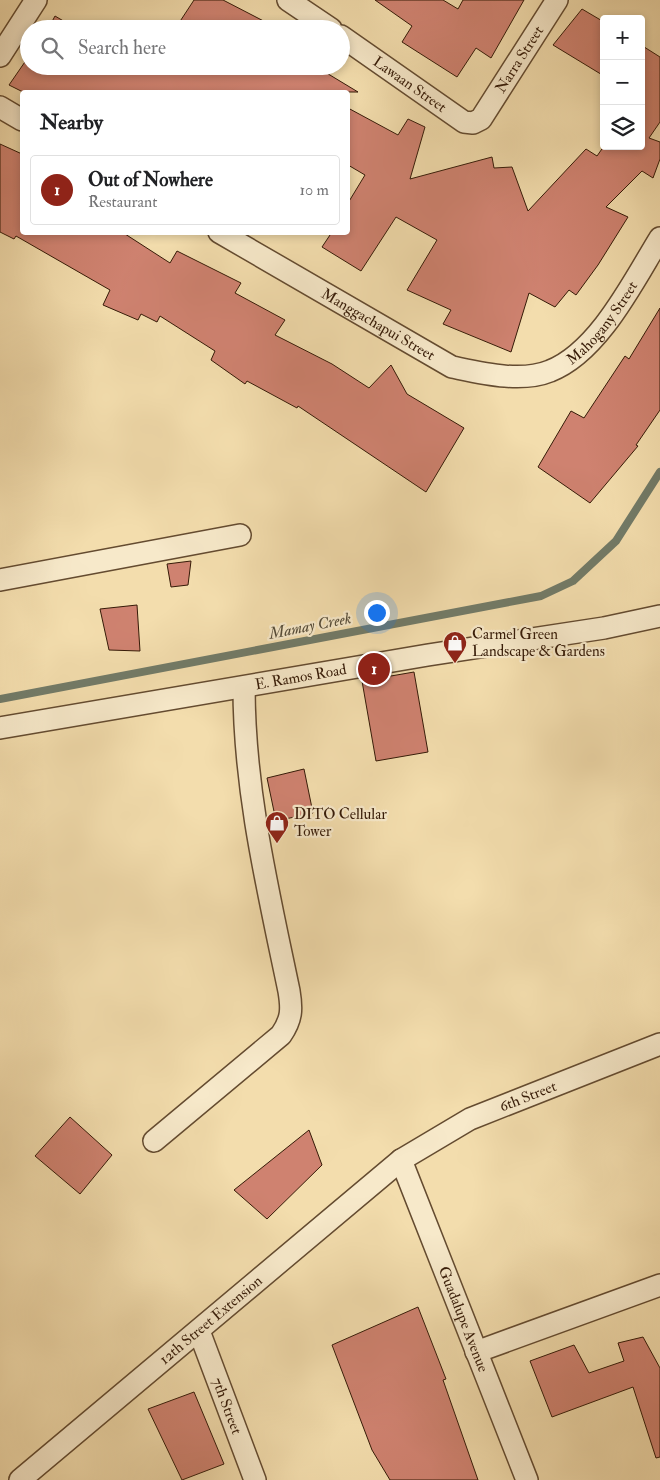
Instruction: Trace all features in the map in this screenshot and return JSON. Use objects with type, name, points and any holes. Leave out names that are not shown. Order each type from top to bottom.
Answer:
[{"type":"street","points":[[23,20],[36,0]]},
{"type":"street","name":"Narra Street","points":[[481,119],[557,0]]},
{"type":"street","points":[[299,3],[320,20]]},
{"type":"street","points":[[0,56],[20,25]]},
{"type":"street","name":"Lawaan Street","points":[[350,42],[464,122],[473,123],[481,119]]},
{"type":"street","points":[[0,107],[20,119]]},
{"type":"street","name":"Manggachapui Street","points":[[224,235],[452,366],[491,376],[517,376],[549,372]]},
{"type":"street","name":"Mahogany Street","points":[[549,372],[573,357],[612,316],[660,238]]},
{"type":"street","points":[[0,580],[240,535]]},
{"type":"street","name":"E. Ramos Road","points":[[0,728],[244,686],[604,628],[660,616]]},
{"type":"street","points":[[154,1141],[281,1035],[290,1022],[292,1009],[290,991],[259,844],[246,754],[244,686]]},
{"type":"street","name":"6th Street","points":[[401,1160],[470,1119],[660,1044]]},
{"type":"street","name":"12th Street Extension","points":[[20,1480],[401,1160]]},
{"type":"street","name":"Guadalupe Avenue","points":[[401,1160],[527,1480]]},
{"type":"street","points":[[476,1352],[660,1285]]},
{"type":"street","name":"7th Street","points":[[199,1331],[255,1480]]},
{"type":"building","points":[[194,0],[223,0],[262,20],[181,20]]},
{"type":"building","points":[[375,0],[443,0],[458,9],[463,0],[524,0],[491,58],[476,48],[457,77],[402,42],[412,26]]},
{"type":"building","points":[[582,9],[600,20],[600,74],[553,45]]},
{"type":"building","points":[[55,16],[62,20],[53,20]]},
{"type":"building","points":[[645,48],[660,57],[660,122],[649,138],[660,142],[660,159],[653,178],[642,171],[606,207],[628,217],[598,265],[576,295],[569,290],[555,307],[529,293],[511,352],[443,324],[451,310],[407,290],[437,240],[396,217],[361,271],[322,247],[330,235],[350,235],[350,200],[365,175],[350,166],[350,109],[398,135],[408,119],[425,127],[410,179],[492,157],[494,168],[512,167],[528,211],[586,149],[597,156],[601,150],[645,150]]},
{"type":"building","points":[[20,69],[20,75],[330,75],[358,92],[350,92],[350,90],[20,90],[9,85]]},
{"type":"building","points":[[0,144],[20,153],[20,235],[127,235],[170,263],[177,251],[241,283],[235,293],[285,320],[275,335],[332,364],[369,388],[391,365],[407,394],[464,428],[426,492],[298,406],[297,408],[247,381],[245,384],[211,360],[215,351],[160,316],[157,322],[141,314],[138,320],[103,305],[110,290],[16,236],[14,239],[0,232]]},
{"type":"building","points":[[660,308],[660,410],[636,445],[638,446],[590,503],[538,467],[571,411],[584,418],[625,356],[629,359]]},
{"type":"building","points":[[191,561],[188,585],[171,587],[167,564]]},
{"type":"building","points":[[137,605],[140,651],[109,650],[100,609]]},
{"type":"building","points":[[414,672],[428,752],[376,761],[362,681]]},
{"type":"building","points":[[304,769],[313,813],[276,821],[267,778]]},
{"type":"building","points":[[70,1117],[112,1155],[80,1194],[35,1156]]},
{"type":"building","points":[[309,1130],[322,1165],[267,1219],[234,1190]]},
{"type":"building","points":[[418,1307],[446,1379],[443,1380],[478,1480],[390,1480],[372,1450],[332,1345]]},
{"type":"building","points":[[643,1337],[660,1368],[660,1457],[656,1458],[633,1387],[552,1417],[530,1361],[574,1345],[589,1373],[624,1361],[618,1343]]},
{"type":"building","points":[[194,1392],[224,1464],[182,1480],[148,1409]]},
{"type":"waterway","name":"Mamay Creek","points":[[0,699],[541,596],[573,581],[616,541],[660,472]]},
{"type":"place","name":"Carmel Green Landscape & Gardens","points":[[455,664]]},
{"type":"place","name":"Out of Nowhere","points":[[374,669]]},
{"type":"place","name":"DITO Cellular Tower","points":[[277,844]]}]
